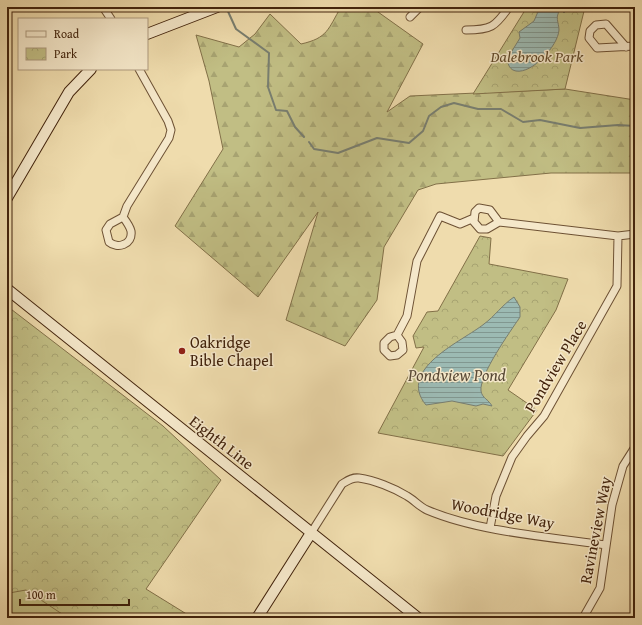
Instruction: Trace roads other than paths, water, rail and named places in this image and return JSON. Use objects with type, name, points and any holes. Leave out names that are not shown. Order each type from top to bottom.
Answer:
[{"type":"street","points":[[104,7],[110,18]]},
{"type":"street","points":[[410,17],[420,7]]},
{"type":"street","points":[[466,30],[485,30],[498,23],[509,7]]},
{"type":"street","points":[[148,34],[213,9]]},
{"type":"street","points":[[626,47],[606,24],[596,25],[590,31],[589,38],[597,48],[626,47],[635,46]]},
{"type":"street","points":[[7,198],[69,92],[90,70]]},
{"type":"street","points":[[123,217],[127,206],[169,138],[171,130],[168,121],[140,70]]},
{"type":"street","points":[[499,222],[490,210],[479,208],[475,212],[474,222],[480,229],[487,229],[499,222],[618,236],[635,234]]},
{"type":"street","points":[[397,335],[407,316],[417,261],[440,216],[460,224],[474,218]]},
{"type":"street","name":"Pondview Place","points":[[490,528],[496,496],[512,457],[544,416],[617,286],[618,236]]},
{"type":"street","name":"Eighth Line","points":[[7,289],[418,618]]},
{"type":"street","name":"Ravineview Way","points":[[583,618],[600,588],[612,505],[623,466],[635,447]]},
{"type":"street","name":"Woodridge Way","points":[[311,533],[342,484],[350,479],[358,478],[388,487],[407,496],[424,508],[442,516],[490,528],[606,545]]},
{"type":"street","points":[[257,618],[311,533]]},
{"type":"water","points":[[540,7],[568,7],[564,13],[561,9],[559,12],[557,20],[559,30],[558,36],[549,51],[536,64],[522,71],[512,70],[507,59],[520,38],[519,32],[534,21]]},
{"type":"water","name":"Pondview Pond","points":[[514,297],[520,307],[520,317],[496,354],[482,384],[481,391],[492,406],[483,404],[476,406],[452,401],[426,405],[419,392],[419,380],[426,368],[436,357],[488,321]]},
{"type":"waterway","points":[[226,7],[236,29],[269,53],[268,87],[276,110],[287,111],[295,127],[304,137]]},
{"type":"waterway","points":[[309,142],[314,149],[338,153],[377,138],[409,143],[423,131],[429,116],[441,107],[454,103],[478,109],[501,109],[523,122],[540,120],[580,128],[618,125],[635,126]]},
{"type":"place","name":"Oakridge Bible Chapel","points":[[182,351]]},
{"type":"park label","name":"Dalebrook Park","points":[[537,56]]}]
